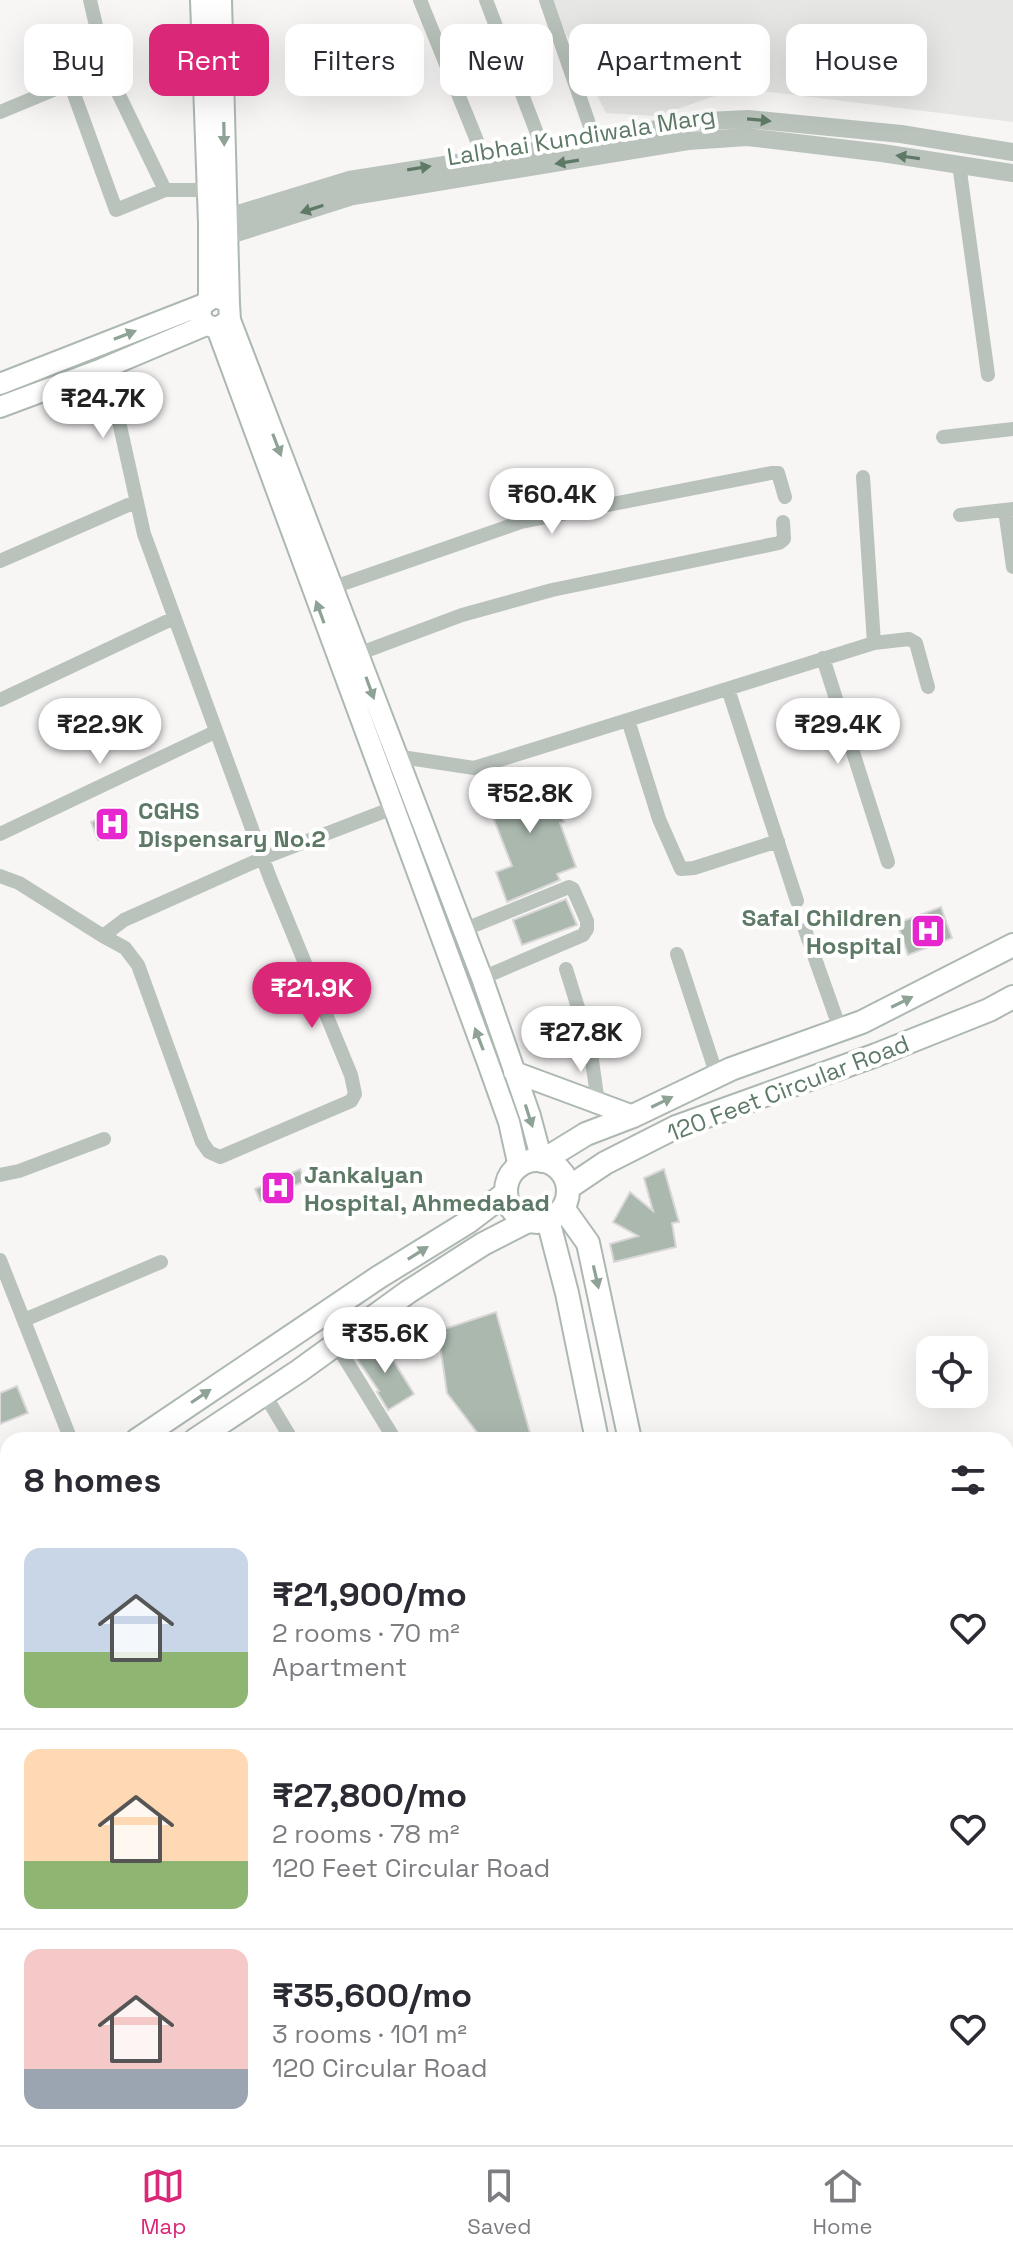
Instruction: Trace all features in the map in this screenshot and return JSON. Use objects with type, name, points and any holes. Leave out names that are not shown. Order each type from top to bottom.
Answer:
[{"type":"main road","points":[[201,0],[207,190],[217,229]]},
{"type":"main road","points":[[221,0],[216,314],[393,808],[494,1078],[509,1122],[519,1167]]},
{"type":"main road","points":[[0,407],[102,369],[216,314]]},
{"type":"main road","points":[[0,384],[216,314]]},
{"type":"main road","points":[[216,314],[358,654],[482,978],[542,1161]]},
{"type":"main road","name":"120 Feet Circular Road","points":[[542,1161],[586,1134],[633,1116],[717,1076],[840,1029],[927,990],[1013,945]]},
{"type":"main road","name":"120 Feet Circular Road","points":[[207,1432],[265,1395],[408,1292],[483,1244],[552,1209],[605,1163],[676,1127],[876,1055],[989,1010],[1013,997]]},
{"type":"main road","points":[[514,1072],[633,1116]]},
{"type":"main road","points":[[595,1432],[552,1209],[560,1170],[542,1161],[534,1161],[519,1167],[508,1183],[506,1193],[513,1211],[552,1209],[588,1243],[628,1432]]},
{"type":"main road","points":[[149,1432],[379,1277],[468,1222],[506,1193]]},
{"type":"street","points":[[90,0],[96,24]]},
{"type":"street","points":[[420,0],[484,158]]},
{"type":"street","points":[[486,0],[543,149]]},
{"type":"street","points":[[546,0],[595,141]]},
{"type":"street","points":[[0,112],[39,96]]},
{"type":"street","points":[[75,96],[116,210],[165,190],[207,190]]},
{"type":"street","points":[[120,96],[165,190]]},
{"type":"street","name":"Lalbhai Kundiwala Marg","points":[[217,229],[351,188],[484,158],[595,141],[617,146],[688,122],[748,119],[901,134],[1013,152]]},
{"type":"street","name":"Lalbhai Kundiwala Marg","points":[[351,188],[617,146],[747,137],[1013,173]]},
{"type":"street","points":[[959,164],[988,375]]},
{"type":"street","points":[[0,876],[19,883],[125,948],[138,965],[202,1142],[209,1152],[220,1157],[351,1101],[355,1094],[351,1075],[263,858],[174,618],[135,502],[112,390],[102,369]]},
{"type":"street","points":[[943,437],[1013,429]]},
{"type":"street","points":[[331,588],[521,522],[771,473],[778,473],[785,497]]},
{"type":"street","points":[[863,477],[874,643]]},
{"type":"street","points":[[0,561],[135,502]]},
{"type":"street","points":[[960,515],[1009,510],[1013,561]]},
{"type":"street","points":[[358,654],[462,615],[552,590],[779,543],[784,539],[783,522]]},
{"type":"street","points":[[0,700],[174,618]]},
{"type":"street","points":[[395,756],[474,768],[874,643],[909,639],[916,643],[928,687]]},
{"type":"street","points":[[823,658],[888,862]]},
{"type":"street","points":[[728,689],[797,901]]},
{"type":"street","points":[[628,720],[659,819],[681,869],[694,868],[778,841]]},
{"type":"street","points":[[0,834],[215,732]]},
{"type":"street","points":[[103,936],[124,920],[263,858],[393,808]]},
{"type":"street","points":[[463,930],[569,887],[573,889],[587,921],[583,935],[482,978]]},
{"type":"street","points":[[805,930],[840,1029]]},
{"type":"street","points":[[677,954],[717,1076]]},
{"type":"street","points":[[566,969],[590,1046],[598,1103]]},
{"type":"street","points":[[0,1175],[19,1171],[104,1139]]},
{"type":"street","points":[[0,1260],[68,1432]]},
{"type":"street","points":[[24,1320],[161,1262]]},
{"type":"street","points":[[336,1344],[390,1432]]},
{"type":"street","points":[[265,1395],[287,1432]]},
{"type":"shaded area","points":[[549,0],[1013,0],[1013,122],[803,96],[927,96],[927,24],[786,24],[786,94],[770,92],[770,24],[569,24],[569,40]]},
{"type":"shaded area","points":[[597,96],[715,96],[657,116],[606,113]]},
{"type":"building","points":[[544,770],[564,822],[560,823],[576,867],[557,874],[560,880],[507,902],[496,872],[512,866],[484,794]]},
{"type":"building","points":[[121,809],[129,827],[98,840],[91,822]]},
{"type":"building","points":[[566,899],[577,925],[522,945],[513,920]]},
{"type":"building","points":[[941,907],[952,938],[908,955],[897,923]]},
{"type":"building","points":[[300,1169],[305,1181],[260,1201],[255,1189]]},
{"type":"building","points":[[664,1169],[679,1222],[672,1223],[676,1247],[614,1262],[610,1244],[638,1236],[613,1222],[630,1192],[653,1211],[644,1178]]},
{"type":"building","points":[[496,1312],[530,1432],[477,1432],[447,1393],[438,1331]]},
{"type":"building","points":[[380,1339],[414,1394],[388,1410],[355,1356]]},
{"type":"building","points":[[17,1386],[28,1413],[0,1424],[0,1393]]},
{"type":"place","name":"CGHS Dispensary No.2","points":[[112,824]]},
{"type":"place","name":"Safal Children Hospital","points":[[928,931]]},
{"type":"place","name":"Jankalyan Hospital, Ahmedabad","points":[[278,1188]]}]
